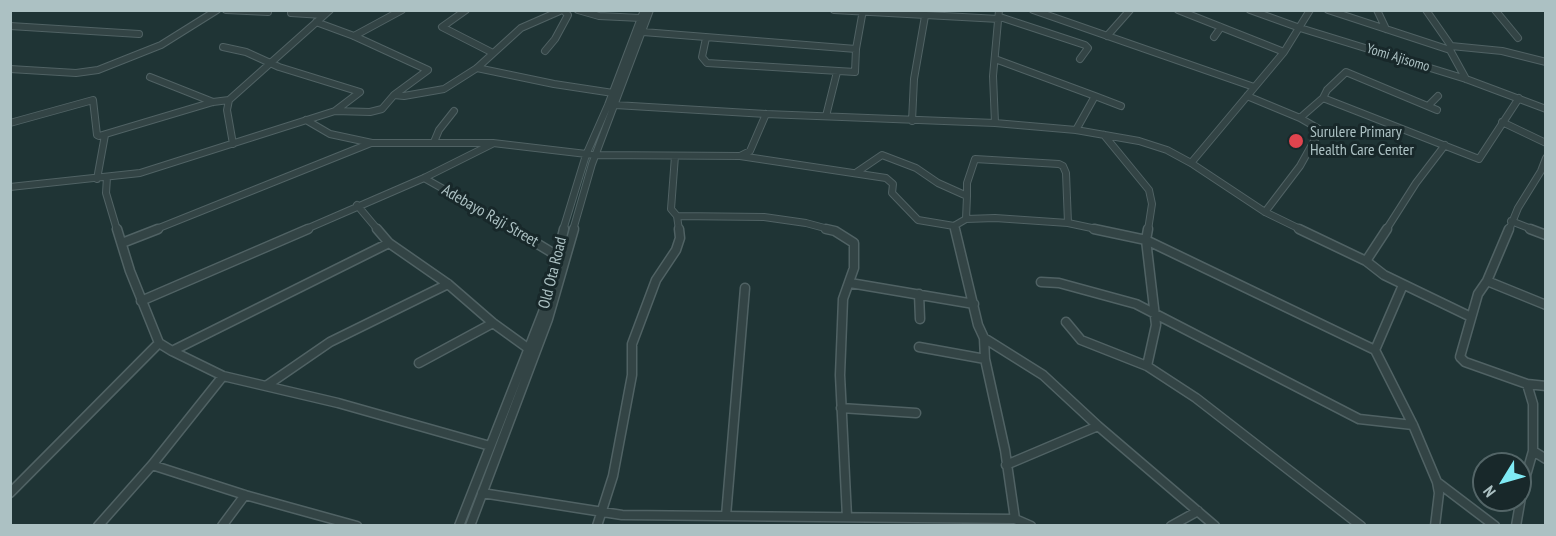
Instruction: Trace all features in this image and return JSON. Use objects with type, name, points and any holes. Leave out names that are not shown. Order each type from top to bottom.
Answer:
[{"type":"street","points":[[10,69],[76,73],[98,70],[161,45],[217,10]]},
{"type":"street","points":[[226,10],[268,12]]},
{"type":"street","points":[[10,123],[93,100],[95,101],[97,135],[105,135],[213,102],[229,100],[330,10]]},
{"type":"street","points":[[354,36],[402,10]]},
{"type":"street","points":[[466,10],[442,27],[493,53]]},
{"type":"street","points":[[394,95],[437,92],[477,68],[521,28],[563,10],[568,15],[555,39],[545,51]]},
{"type":"street","points":[[578,10],[598,16],[644,19]]},
{"type":"street","points":[[644,10],[644,19]]},
{"type":"street","points":[[644,19],[650,10]]},
{"type":"street","points":[[834,10],[925,16],[1000,16],[1085,45],[1088,48],[1080,59]]},
{"type":"street","points":[[1107,36],[1130,10]]},
{"type":"street","points":[[1178,10],[1284,52]]},
{"type":"street","name":"Yomi Ajisomo","points":[[1250,10],[1300,28],[1466,79],[1545,109]]},
{"type":"street","points":[[1191,163],[1284,52],[1311,10]]},
{"type":"street","points":[[1328,10],[1450,48],[1502,51],[1541,59],[1545,62]]},
{"type":"street","points":[[1377,10],[1386,29]]},
{"type":"street","points":[[1426,10],[1466,79]]},
{"type":"street","points":[[1496,10],[1518,38]]},
{"type":"street","points":[[1037,11],[1254,87]]},
{"type":"street","points":[[706,38],[702,57],[707,63],[855,72],[856,49],[863,12]]},
{"type":"street","points":[[291,13],[323,15]]},
{"type":"street","points":[[912,121],[914,79],[925,16]]},
{"type":"street","points":[[995,123],[993,76],[1000,16]]},
{"type":"street","name":"Old Ota Road","points":[[470,525],[548,320],[591,155],[615,105],[643,32],[644,19]]},
{"type":"street","name":"Old Ota Road","points":[[459,525],[530,349],[548,297],[556,255],[613,93],[644,19]]},
{"type":"street","points":[[10,187],[140,172],[335,111],[376,111],[382,109],[394,95],[428,70],[354,36],[316,22]]},
{"type":"street","points":[[10,26],[139,34]]},
{"type":"street","points":[[1214,37],[1221,27]]},
{"type":"street","points":[[643,32],[856,49]]},
{"type":"street","points":[[223,47],[246,52],[270,63],[360,92],[335,111]]},
{"type":"street","points":[[995,59],[1121,106]]},
{"type":"street","points":[[477,68],[554,84],[613,93]]},
{"type":"street","points":[[1300,118],[1323,98],[1327,90],[1348,71],[1437,110]]},
{"type":"street","points":[[826,116],[837,72]]},
{"type":"street","points":[[150,77],[213,102]]},
{"type":"street","points":[[1076,130],[1095,96]]},
{"type":"street","points":[[1247,96],[1300,118],[1319,129],[1300,166],[1265,212]]},
{"type":"street","points":[[1428,106],[1438,96]]},
{"type":"street","points":[[1403,104],[1408,97]]},
{"type":"street","points":[[1323,98],[1479,159],[1519,98]]},
{"type":"street","points":[[229,100],[227,110],[232,144]]},
{"type":"street","points":[[615,105],[912,121],[995,123],[1076,130],[1153,145],[1191,163],[1265,212],[1366,261],[1384,275],[1403,285],[1471,317]]},
{"type":"street","points":[[434,142],[439,130],[454,111]]},
{"type":"street","points":[[740,156],[750,152],[766,114]]},
{"type":"street","points":[[306,120],[330,134],[372,143],[493,143],[591,155],[740,156],[857,172],[891,181],[892,193],[918,220],[954,225],[966,219],[995,218],[1068,223],[1146,240],[1375,350],[1413,425],[1437,482],[1439,494],[1435,525]]},
{"type":"street","points":[[1502,122],[1545,143]]},
{"type":"street","points":[[1103,134],[1149,190],[1152,211],[1146,240],[1156,330],[1147,366]]},
{"type":"street","points":[[97,178],[105,135]]},
{"type":"street","points":[[122,243],[372,143]]},
{"type":"street","points":[[141,301],[357,205],[424,178],[493,143]]},
{"type":"street","points":[[1366,261],[1416,183],[1445,146]]},
{"type":"street","points":[[857,172],[882,155],[888,156],[916,168],[938,183],[967,196]]},
{"type":"street","points":[[597,525],[613,476],[632,375],[632,344],[656,280],[680,238],[677,216],[671,209],[675,156]]},
{"type":"street","points":[[1545,158],[1543,172],[1511,221],[1487,281],[1478,294],[1460,357],[1465,362],[1527,384],[1545,386]]},
{"type":"street","points":[[966,219],[967,183],[975,159],[1063,166],[1066,173],[1068,223]]},
{"type":"street","points":[[107,177],[106,194],[141,301],[159,343],[223,376],[405,421],[490,446]]},
{"type":"street","name":"Adebayo Raji Street","points":[[424,178],[480,208],[556,255]]},
{"type":"street","points":[[357,205],[389,243],[448,284],[493,324],[530,349]]},
{"type":"street","points":[[677,216],[764,217],[806,223],[835,231],[854,243],[855,260],[850,283],[843,299],[840,375],[847,517]]},
{"type":"street","points":[[1511,221],[1545,235]]},
{"type":"street","points":[[954,225],[984,338],[985,359],[1015,519]]},
{"type":"street","points":[[172,351],[389,243]]},
{"type":"street","points":[[1487,281],[1545,305]]},
{"type":"street","points":[[1041,282],[1059,283],[1136,304],[1359,419],[1413,425]]},
{"type":"street","points":[[850,283],[974,304]]},
{"type":"street","points":[[266,386],[330,342],[448,284]]},
{"type":"street","points":[[1375,350],[1403,285]]},
{"type":"street","points":[[726,516],[744,288]]},
{"type":"street","points":[[919,294],[920,319]]},
{"type":"street","points":[[1066,322],[1081,340],[1147,366],[1196,399],[1361,525]]},
{"type":"street","points":[[418,363],[493,324]]},
{"type":"street","points":[[984,338],[1043,375],[1098,426],[1215,525]]},
{"type":"street","points":[[10,493],[159,343]]},
{"type":"street","points":[[919,347],[985,359]]},
{"type":"street","points":[[98,525],[152,465],[223,376]]},
{"type":"street","points":[[1516,525],[1523,486],[1533,451],[1533,404],[1527,384]]},
{"type":"street","points":[[841,408],[916,413]]},
{"type":"street","points":[[1006,465],[1098,426]]},
{"type":"street","points":[[1533,451],[1545,459]]},
{"type":"street","points":[[152,465],[245,495],[357,525]]},
{"type":"street","points":[[1437,482],[1495,525]]},
{"type":"street","points":[[482,493],[622,515],[847,517],[899,521],[1015,519],[1031,525]]},
{"type":"street","points":[[222,525],[245,495]]},
{"type":"street","points":[[1171,525],[1198,511]]},
{"type":"place","name":"Surulere Primary Health Care Center","points":[[1296,141]]}]
